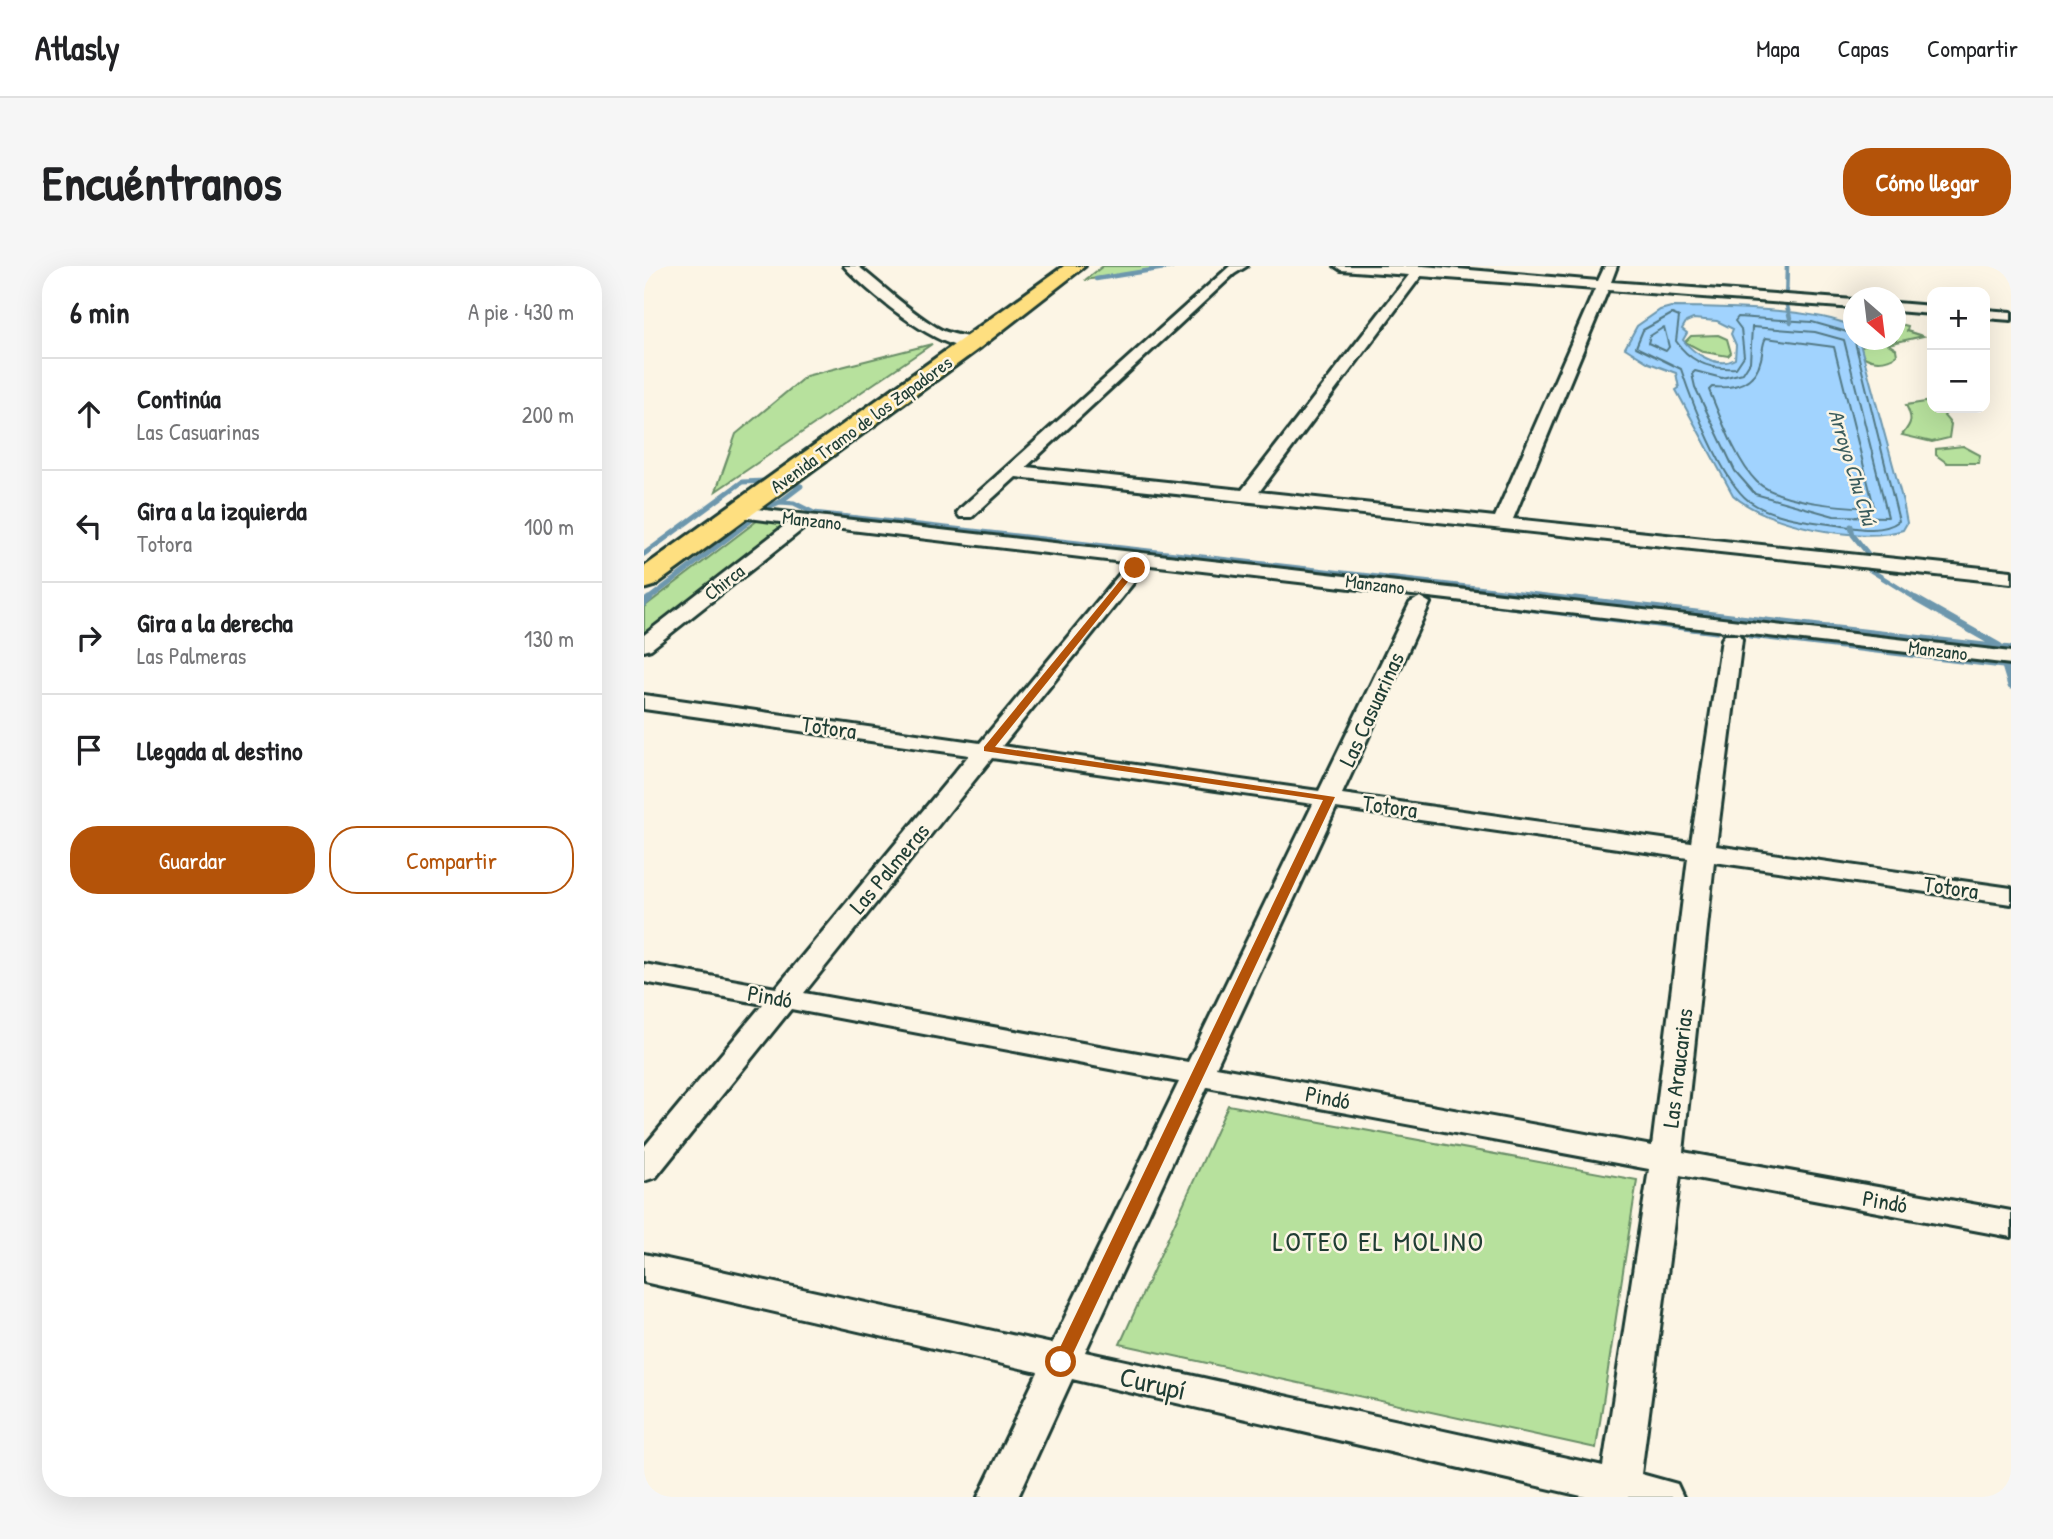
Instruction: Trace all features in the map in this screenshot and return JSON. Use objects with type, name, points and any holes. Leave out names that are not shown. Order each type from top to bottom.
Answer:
[{"type":"highway","name":"Avenida Tramo de los Zapadores","points":[[644,580],[974,343],[1076,266]]},
{"type":"street","points":[[850,266],[930,330],[950,340],[974,343]]},
{"type":"street","points":[[966,513],[1229,271],[1241,266]]},
{"type":"street","points":[[1341,266],[1843,301]]},
{"type":"street","points":[[1380,266],[1419,270]]},
{"type":"street","points":[[1502,523],[1611,266]]},
{"type":"street","points":[[1247,496],[1419,270]]},
{"type":"street","points":[[1906,307],[1927,308]]},
{"type":"street","points":[[1990,312],[2011,314]]},
{"type":"street","points":[[1012,471],[2011,577]]},
{"type":"street","name":"Manzano","points":[[738,512],[2011,658]]},
{"type":"street","name":"Chirca","points":[[644,645],[805,519]]},
{"type":"street","name":"Las Palmeras","points":[[644,1168],[1135,568]]},
{"type":"street","name":"Las Casuarinas","points":[[998,1497],[1420,603]]},
{"type":"street","name":"Las Araucarias","points":[[1619,1492],[1666,1161],[1702,852],[1732,639]]},
{"type":"street","name":"Totora","points":[[644,702],[1329,797],[2011,896]]},
{"type":"street","name":"Pindó","points":[[644,973],[2011,1224]]},
{"type":"street","name":"Curupí","points":[[644,1268],[1619,1492],[1663,1497]]},
{"type":"green space","points":[[1103,266],[1174,266],[1085,280]]},
{"type":"green space","points":[[1906,326],[1907,331],[1923,336],[1906,340]]},
{"type":"green space","points":[[1718,335],[1727,339],[1731,353],[1728,356],[1704,352],[1685,342],[1691,336]]},
{"type":"green space","points":[[932,344],[716,491],[736,434],[806,376]]},
{"type":"green space","points":[[1856,350],[1896,350],[1897,355],[1876,361]]},
{"type":"green space","points":[[1927,402],[1927,413],[1946,413],[1944,416],[1951,424],[1949,438],[1932,442],[1902,435],[1910,421],[1906,405]]},
{"type":"green space","points":[[1963,446],[1980,455],[1979,463],[1947,463],[1936,455],[1936,449]]},
{"type":"green space","points":[[762,517],[784,519],[786,526],[644,636],[644,607]]},
{"type":"green space","points":[[1228,1105],[1637,1180],[1596,1448],[1120,1344]]},
{"type":"water","points":[[1671,307],[1792,312],[1843,323],[1843,350],[1862,350],[1903,502],[1907,523],[1903,530],[1863,535],[1814,529],[1767,515],[1733,495],[1676,390],[1679,388],[1676,373],[1649,363],[1625,348],[1637,326],[1660,310]],"holes":[[[1693,319],[1717,321],[1733,329],[1731,334],[1736,345],[1735,359],[1728,362],[1707,358],[1683,340],[1687,333],[1682,329],[1686,322]]]},
{"type":"waterway","points":[[1096,279],[1177,266]]},
{"type":"waterway","name":"Arroyo Chu Chú","points":[[1787,266],[1786,302],[1791,322]]},
{"type":"waterway","points":[[644,554],[742,482],[765,481]]},
{"type":"waterway","points":[[780,502],[801,486],[792,485]]},
{"type":"waterway","points":[[768,507],[780,502]]},
{"type":"waterway","points":[[780,502],[794,503],[814,513],[1591,601]]},
{"type":"waterway","points":[[646,601],[754,518]]},
{"type":"waterway","name":"Arroyo Chu Chú","points":[[1851,526],[1853,535],[1869,555],[1867,568],[1920,601]]},
{"type":"waterway","points":[[1439,598],[1466,601]]},
{"type":"waterway","points":[[644,603],[649,599]]},
{"type":"waterway","points":[[1452,599],[1716,631]]},
{"type":"waterway","points":[[1575,599],[2000,648]]},
{"type":"waterway","name":"Arroyo Chu Chú","points":[[1916,599],[2000,648]]},
{"type":"waterway","points":[[1750,635],[2005,665]]},
{"type":"waterway","points":[[2000,648],[2011,649]]},
{"type":"waterway","name":"Arroyo Chu Chú","points":[[2000,648],[2005,665]]},
{"type":"waterway","name":"Arroyo Chu Chú","points":[[2005,665],[2011,666]]},
{"type":"waterway","name":"Arroyo Chu Chú","points":[[2005,665],[2011,686]]},
{"type":"district","name":"LOTEO EL MOLINO","points":[[1379,1241]]},
{"type":"route","points":[[1061,1362],[1329,797],[988,749],[1135,568]]}]
